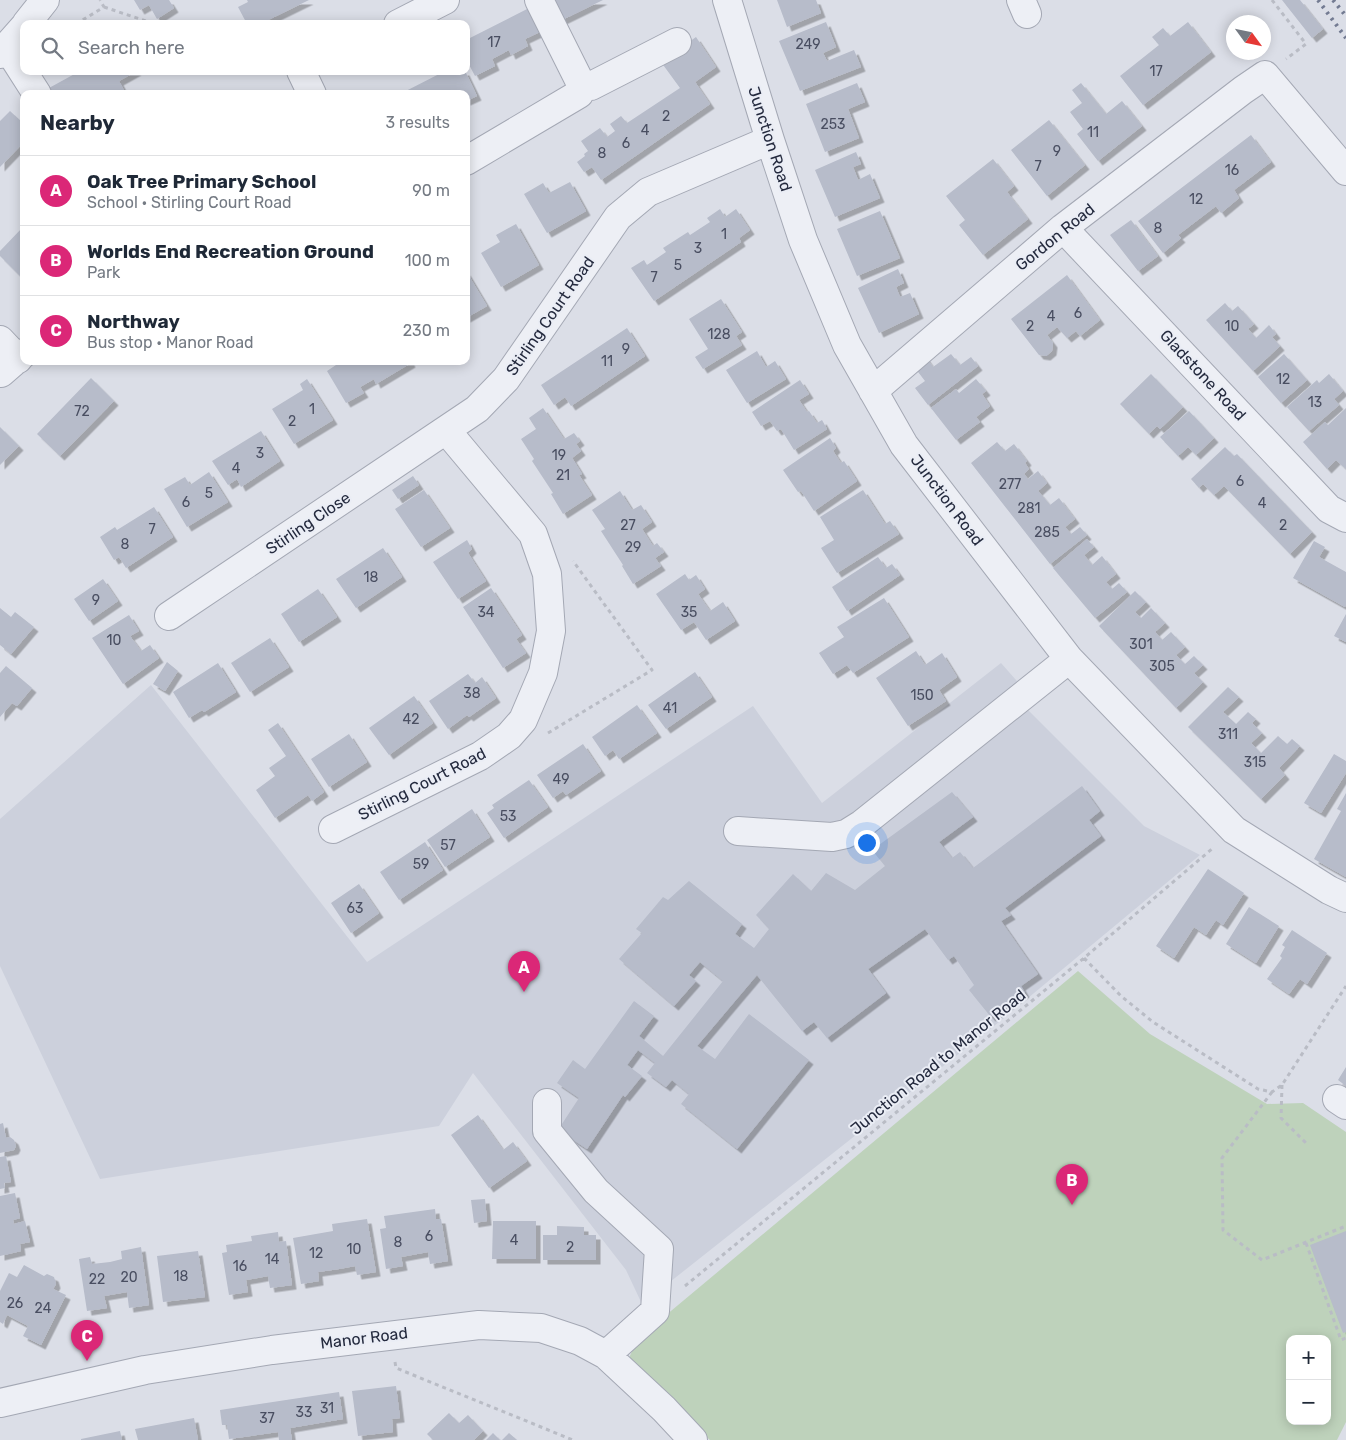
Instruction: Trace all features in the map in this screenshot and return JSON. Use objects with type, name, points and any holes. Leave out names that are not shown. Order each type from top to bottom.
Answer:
[{"type":"street","points":[[29,20],[45,0]]},
{"type":"street","points":[[470,159],[579,94],[581,84],[539,0]]},
{"type":"street","name":"Junction Road","points":[[727,0],[803,240],[847,345],[904,445],[1060,667],[1234,830],[1338,894]]},
{"type":"street","points":[[405,20],[438,1]]},
{"type":"street","points":[[581,84],[591,86],[677,42]]},
{"type":"street","points":[[10,43],[20,62]]},
{"type":"street","points":[[27,75],[35,90]]},
{"type":"street","points":[[1265,75],[1346,170]]},
{"type":"street","name":"Gordon Road","points":[[873,391],[1063,228],[1265,75]]},
{"type":"street","name":"Stirling Court Road","points":[[333,829],[480,756],[509,736],[522,720],[543,673],[551,631],[547,574],[533,534],[446,430],[477,409],[506,379],[618,217],[648,192],[770,140]]},
{"type":"street","name":"Gladstone Road","points":[[1063,228],[1329,509],[1346,518]]},
{"type":"street","name":"Stirling Close","points":[[169,616],[446,430]]},
{"type":"street","points":[[738,831],[832,837],[846,834],[862,824],[1060,667]]},
{"type":"street","points":[[547,1103],[547,1131],[596,1190],[660,1249],[655,1311],[606,1355]]},
{"type":"street","name":"Manor Road","points":[[0,1403],[145,1370],[272,1350],[479,1324],[541,1328],[580,1341],[606,1355],[664,1409],[693,1440]]},
{"type":"path","points":[[100,0],[104,7],[143,20]]},
{"type":"path","points":[[1265,75],[1306,44],[1272,0]]},
{"type":"path","points":[[83,20],[104,7]]},
{"type":"path","points":[[509,736],[525,747],[652,670],[572,559]]},
{"type":"path","name":"Junction Road to Manor Road","points":[[655,1311],[1084,958],[1234,830]]},
{"type":"path","points":[[1084,958],[1121,996],[1153,1022],[1258,1089],[1272,1092]]},
{"type":"path","points":[[1346,986],[1282,1085],[1272,1092],[1222,1158],[1223,1230],[1262,1260],[1346,1226]]},
{"type":"path","points":[[1282,1085],[1281,1118],[1306,1143]]},
{"type":"path","points":[[1306,1242],[1341,1340],[1346,1338]]},
{"type":"path","points":[[391,1334],[396,1368],[573,1440]]},
{"type":"shaded area","points":[[1001,663],[1030,696],[1026,708],[1144,826],[1200,855],[1004,1018],[642,1304],[626,1270],[473,1073],[439,1126],[100,1179],[0,966],[0,819],[151,685],[367,962],[753,706],[822,803]]},
{"type":"green space","points":[[1078,971],[1150,1034],[1267,1104],[1303,1103],[1346,1132],[1346,1422],[1337,1440],[710,1440],[693,1425],[629,1358],[641,1336]]},
{"type":"building","points":[[134,0],[169,0],[174,8],[157,19],[149,5],[140,10]]},
{"type":"building","points":[[247,0],[309,0],[268,20],[245,20],[238,7],[248,2]]},
{"type":"building","points":[[552,0],[603,0],[562,20]]},
{"type":"building","points":[[777,0],[816,0],[821,13],[787,27]]},
{"type":"building","points":[[1282,0],[1300,0],[1323,29],[1312,38]]},
{"type":"building","points":[[533,6],[544,30],[525,39],[528,46],[511,55],[509,50],[492,59],[495,66],[475,76],[470,67],[470,38]]},
{"type":"building","points":[[826,22],[836,47],[823,53],[827,61],[854,50],[861,67],[800,91],[779,41]]},
{"type":"building","points":[[1188,22],[1211,52],[1143,105],[1120,76],[1159,45],[1152,37],[1163,28],[1170,36]]},
{"type":"building","points":[[696,37],[716,67],[695,82],[710,104],[601,180],[592,167],[584,172],[577,162],[588,151],[581,141],[600,128],[607,137],[615,131],[610,124],[621,116],[627,123],[680,88],[661,62]]},
{"type":"building","points":[[73,75],[130,75],[119,81],[124,90],[50,90],[49,88]]},
{"type":"building","points":[[437,75],[467,75],[477,96],[470,99],[470,90],[408,90]]},
{"type":"building","points":[[857,83],[865,102],[848,109],[859,138],[825,152],[806,104]]},
{"type":"building","points":[[1081,83],[1106,114],[1122,101],[1142,126],[1098,161],[1077,134],[1083,129],[1070,112],[1082,103],[1072,90]]},
{"type":"building","points":[[10,111],[20,120],[20,146],[0,167],[0,121]]},
{"type":"building","points":[[1049,120],[1085,165],[1047,196],[1011,150]]},
{"type":"building","points":[[1251,135],[1271,162],[1234,190],[1239,198],[1221,213],[1216,206],[1178,235],[1181,238],[1163,253],[1138,221]]},
{"type":"building","points":[[856,152],[861,164],[853,167],[858,180],[870,174],[880,198],[835,217],[815,170]]},
{"type":"building","points":[[993,159],[1014,186],[1007,192],[1028,219],[983,255],[959,225],[965,220],[946,196]]},
{"type":"building","points":[[570,182],[586,211],[547,233],[524,194],[543,183],[549,193]]},
{"type":"building","points":[[720,209],[725,217],[736,209],[750,230],[739,238],[741,242],[654,301],[631,268],[644,260],[647,265],[666,252],[663,248],[688,232],[690,235],[710,222],[707,218]]},
{"type":"building","points":[[880,211],[900,258],[857,276],[837,229]]},
{"type":"building","points":[[1131,220],[1158,256],[1138,271],[1110,235]]},
{"type":"building","points":[[516,224],[539,265],[501,287],[481,253],[500,242],[496,235]]},
{"type":"building","points":[[20,230],[20,276],[0,256],[0,251]]},
{"type":"building","points":[[898,269],[904,283],[896,287],[900,297],[910,293],[919,314],[879,333],[858,288]]},
{"type":"building","points":[[1067,275],[1100,320],[1080,336],[1076,331],[1067,338],[1057,327],[1047,335],[1053,343],[1052,351],[1046,356],[1039,355],[1011,319]]},
{"type":"building","points":[[470,278],[487,306],[470,316]]},
{"type":"building","points":[[721,299],[742,332],[736,336],[742,345],[703,369],[695,357],[708,349],[689,319]]},
{"type":"building","points":[[1225,303],[1232,311],[1238,306],[1254,324],[1248,329],[1256,338],[1269,325],[1276,334],[1272,337],[1280,346],[1253,371],[1206,320]]},
{"type":"building","points":[[627,328],[645,356],[571,406],[565,397],[554,405],[541,385]]},
{"type":"building","points":[[757,351],[766,367],[775,361],[786,379],[747,403],[726,370]]},
{"type":"building","points":[[951,354],[960,365],[971,357],[978,366],[928,405],[915,388],[925,381],[912,364],[924,355],[933,367]]},
{"type":"building","points":[[1284,354],[1307,380],[1281,403],[1258,377]]},
{"type":"building","points":[[336,365],[408,365],[376,384],[374,379],[360,387],[364,393],[346,403],[327,371]]},
{"type":"building","points":[[1151,374],[1183,407],[1160,429],[1157,426],[1149,434],[1120,404]]},
{"type":"building","points":[[1329,374],[1343,391],[1334,399],[1339,405],[1309,431],[1287,407],[1317,380],[1319,383]]},
{"type":"building","points":[[91,378],[114,401],[60,456],[37,434]]},
{"type":"building","points":[[307,379],[333,420],[294,444],[272,409],[303,390],[300,384]]},
{"type":"building","points":[[976,379],[986,391],[982,394],[990,406],[976,417],[980,422],[956,440],[931,408],[956,389],[959,393]]},
{"type":"building","points":[[800,380],[809,394],[799,400],[817,423],[822,420],[827,429],[794,450],[781,429],[777,431],[770,421],[761,426],[752,412]]},
{"type":"building","points":[[543,408],[564,439],[574,433],[580,441],[576,444],[581,451],[572,458],[582,474],[579,475],[592,495],[563,514],[551,494],[553,493],[532,461],[534,459],[521,439],[536,429],[529,418]]},
{"type":"building","points":[[1346,408],[1346,469],[1336,460],[1327,469],[1303,442],[1325,422],[1328,425]]},
{"type":"building","points":[[1189,411],[1214,438],[1196,455],[1188,447],[1178,456],[1160,437]]},
{"type":"building","points":[[0,427],[19,446],[0,465]]},
{"type":"building","points":[[261,431],[280,461],[241,487],[237,479],[228,485],[212,461]]},
{"type":"building","points":[[830,438],[836,448],[833,451],[841,463],[844,461],[857,481],[814,511],[801,491],[798,492],[783,470]]},
{"type":"building","points":[[997,442],[1005,451],[1014,444],[1027,461],[1025,463],[1029,469],[1024,474],[1028,479],[1038,471],[1047,483],[1038,491],[1050,505],[1059,498],[1075,519],[1065,527],[1071,534],[1080,527],[1087,535],[1050,564],[971,463]]},
{"type":"building","points":[[1225,447],[1234,456],[1237,454],[1312,532],[1290,554],[1224,486],[1214,495],[1203,484],[1199,488],[1191,479]]},
{"type":"building","points":[[209,472],[228,502],[187,527],[164,489],[185,477],[190,485]]},
{"type":"building","points":[[413,476],[419,485],[398,499],[392,490]]},
{"type":"building","points":[[424,490],[450,528],[421,547],[395,509]]},
{"type":"building","points":[[863,490],[885,524],[890,521],[899,534],[837,573],[821,548],[834,540],[820,517]]},
{"type":"building","points":[[620,491],[632,510],[641,505],[652,522],[642,529],[653,546],[657,543],[664,552],[655,558],[661,566],[633,584],[601,531],[605,529],[592,510]]},
{"type":"building","points":[[154,507],[173,537],[126,568],[119,557],[114,560],[100,537],[115,527],[117,530]]},
{"type":"building","points":[[1087,539],[1094,547],[1084,555],[1092,565],[1102,556],[1116,574],[1106,582],[1112,589],[1119,583],[1127,592],[1095,618],[1053,568]]},
{"type":"building","points":[[467,540],[472,549],[468,553],[486,581],[458,599],[433,562]]},
{"type":"building","points":[[1314,541],[1325,547],[1319,557],[1346,572],[1345,607],[1293,578]]},
{"type":"building","points":[[383,548],[402,577],[356,608],[336,579]]},
{"type":"building","points":[[878,557],[886,568],[892,564],[900,575],[847,611],[832,587]]},
{"type":"building","points":[[685,574],[689,580],[696,575],[705,589],[698,594],[710,611],[723,602],[735,621],[706,640],[694,622],[681,630],[656,594]]},
{"type":"building","points":[[103,579],[118,601],[89,621],[74,599]]},
{"type":"building","points":[[491,588],[522,635],[516,639],[526,653],[503,668],[463,607]]},
{"type":"building","points":[[318,589],[337,617],[299,642],[281,614]]},
{"type":"building","points":[[1135,591],[1146,602],[1135,612],[1141,618],[1151,608],[1165,623],[1155,632],[1162,640],[1171,632],[1185,647],[1176,655],[1185,664],[1194,656],[1203,665],[1194,673],[1203,682],[1176,708],[1099,626]]},
{"type":"building","points":[[884,598],[909,637],[853,673],[847,665],[833,674],[819,653],[844,637],[837,627]]},
{"type":"building","points":[[0,608],[11,617],[15,612],[34,627],[11,654],[0,645]]},
{"type":"building","points":[[1346,614],[1346,642],[1334,636]]},
{"type":"building","points":[[129,615],[139,631],[130,636],[141,651],[150,645],[159,658],[123,684],[92,638]]},
{"type":"building","points":[[270,638],[289,667],[250,692],[231,663]]},
{"type":"building","points":[[916,651],[925,665],[942,653],[957,677],[939,690],[946,701],[908,726],[876,678]]},
{"type":"building","points":[[167,662],[178,671],[165,691],[153,684]]},
{"type":"building","points":[[218,663],[236,692],[204,712],[202,710],[189,718],[173,692]]},
{"type":"building","points":[[6,666],[32,688],[17,706],[12,703],[0,717],[0,673]]},
{"type":"building","points":[[695,672],[712,697],[666,729],[648,705]]},
{"type":"building","points":[[468,674],[475,683],[482,677],[496,698],[448,729],[429,701]]},
{"type":"building","points":[[1228,687],[1239,697],[1223,712],[1236,724],[1248,712],[1256,719],[1252,723],[1262,733],[1251,743],[1261,753],[1278,736],[1287,744],[1292,739],[1300,746],[1279,768],[1285,775],[1261,799],[1188,727]]},
{"type":"building","points":[[414,696],[433,723],[389,755],[369,728]]},
{"type":"building","points":[[637,705],[657,733],[619,759],[613,750],[605,756],[592,737]]},
{"type":"building","points":[[278,723],[324,792],[312,801],[308,795],[275,818],[256,790],[275,776],[269,768],[286,756],[268,730]]},
{"type":"building","points":[[349,734],[367,762],[329,787],[311,759]]},
{"type":"building","points":[[583,744],[601,771],[566,795],[563,791],[553,798],[537,775]]},
{"type":"building","points":[[1334,754],[1346,761],[1346,773],[1321,813],[1304,803]]},
{"type":"building","points":[[529,780],[548,807],[504,838],[487,813],[494,808],[492,805]]},
{"type":"building","points":[[1082,786],[1100,811],[1089,820],[1101,836],[1005,908],[1011,915],[1001,921],[1038,974],[1021,986],[1025,993],[991,1017],[969,990],[974,985],[954,956],[948,960],[925,929],[868,969],[886,993],[827,1038],[814,1022],[802,1031],[757,975],[697,1046],[715,1059],[749,1014],[809,1060],[737,1149],[681,1104],[689,1094],[672,1080],[666,1087],[647,1073],[655,1063],[638,1050],[627,1065],[642,1076],[625,1097],[623,1095],[587,1149],[558,1130],[579,1098],[557,1083],[573,1060],[585,1069],[634,1001],[654,1016],[639,1036],[663,1056],[723,981],[700,962],[689,975],[696,981],[674,1006],[619,959],[642,933],[636,929],[663,897],[668,900],[689,881],[742,924],[735,934],[754,948],[769,929],[756,915],[793,874],[811,891],[826,873],[855,890],[885,866],[872,850],[952,792],[973,817],[939,842],[952,858],[960,852],[973,868]]},
{"type":"building","points":[[1346,793],[1346,877],[1314,859],[1341,811],[1337,809]]},
{"type":"building","points":[[472,809],[490,837],[445,867],[427,840]]},
{"type":"building","points":[[425,842],[443,870],[399,900],[380,872]]},
{"type":"building","points":[[1208,869],[1244,893],[1223,925],[1216,920],[1206,935],[1194,927],[1174,958],[1156,946]]},
{"type":"building","points":[[359,884],[379,913],[351,933],[331,903]]},
{"type":"building","points":[[1249,907],[1279,926],[1256,963],[1226,944]]},
{"type":"building","points":[[1292,930],[1327,953],[1307,984],[1300,979],[1289,994],[1267,979],[1282,958],[1280,956],[1285,947],[1282,945]]},
{"type":"building","points":[[1346,1067],[1346,1086],[1338,1080]]},
{"type":"building","points":[[478,1115],[503,1150],[513,1142],[527,1161],[489,1188],[451,1135]]},
{"type":"building","points":[[3,1123],[6,1138],[10,1137],[14,1140],[16,1146],[14,1150],[0,1153],[0,1124]]},
{"type":"building","points":[[6,1156],[11,1182],[4,1183],[5,1188],[0,1189],[0,1157]]},
{"type":"building","points":[[15,1193],[20,1218],[13,1220],[14,1224],[25,1221],[30,1242],[20,1244],[21,1251],[0,1256],[0,1196]]},
{"type":"building","points":[[485,1199],[487,1221],[474,1223],[471,1200]]},
{"type":"building","points":[[435,1209],[436,1219],[441,1219],[448,1261],[430,1264],[428,1252],[401,1257],[403,1266],[386,1269],[380,1229],[386,1228],[384,1216]]},
{"type":"building","points":[[367,1219],[376,1272],[357,1275],[355,1266],[318,1272],[319,1281],[301,1284],[293,1238],[333,1231],[332,1224]]},
{"type":"building","points":[[493,1221],[536,1221],[536,1259],[492,1259]]},
{"type":"building","points":[[557,1226],[584,1227],[584,1235],[596,1235],[596,1260],[543,1260],[543,1235],[557,1235]]},
{"type":"building","points":[[1346,1231],[1346,1332],[1343,1333],[1310,1245]]},
{"type":"building","points":[[278,1232],[279,1242],[286,1241],[292,1285],[270,1288],[268,1276],[246,1280],[248,1292],[229,1295],[222,1253],[227,1252],[226,1245],[252,1241],[251,1236]]},
{"type":"building","points":[[141,1247],[149,1305],[129,1308],[127,1292],[104,1296],[107,1308],[87,1311],[79,1259],[90,1257],[92,1264],[110,1262],[122,1259],[121,1251]]},
{"type":"building","points":[[198,1251],[205,1297],[163,1302],[157,1256]]},
{"type":"building","points":[[24,1265],[44,1276],[47,1274],[54,1277],[56,1284],[53,1289],[66,1295],[41,1345],[23,1336],[28,1326],[7,1315],[3,1324],[0,1322],[0,1291],[9,1273],[17,1277]]},
{"type":"building","points":[[396,1386],[400,1418],[392,1419],[393,1432],[358,1436],[352,1391]]},
{"type":"building","points":[[339,1392],[343,1419],[290,1428],[292,1440],[279,1440],[278,1432],[229,1439],[227,1425],[222,1425],[220,1410]]},
{"type":"building","points":[[449,1413],[459,1423],[468,1415],[483,1431],[474,1440],[433,1440],[427,1434]]},
{"type":"building","points":[[194,1418],[198,1440],[138,1440],[135,1429]]},
{"type":"building","points":[[120,1431],[122,1440],[81,1440],[81,1439]]},
{"type":"building","points":[[493,1433],[500,1440],[486,1440]]},
{"type":"building","points":[[509,1433],[517,1440],[502,1440]]},
{"type":"railway","points":[[1318,0],[1346,38]]},
{"type":"railway","points":[[1333,0],[1346,16]]},
{"type":"place","name":"Oak Tree Primary School","points":[[524,992]]},
{"type":"place","name":"Worlds End Recreation Ground","points":[[1072,1205]]},
{"type":"place","name":"Northway","points":[[87,1361]]}]
